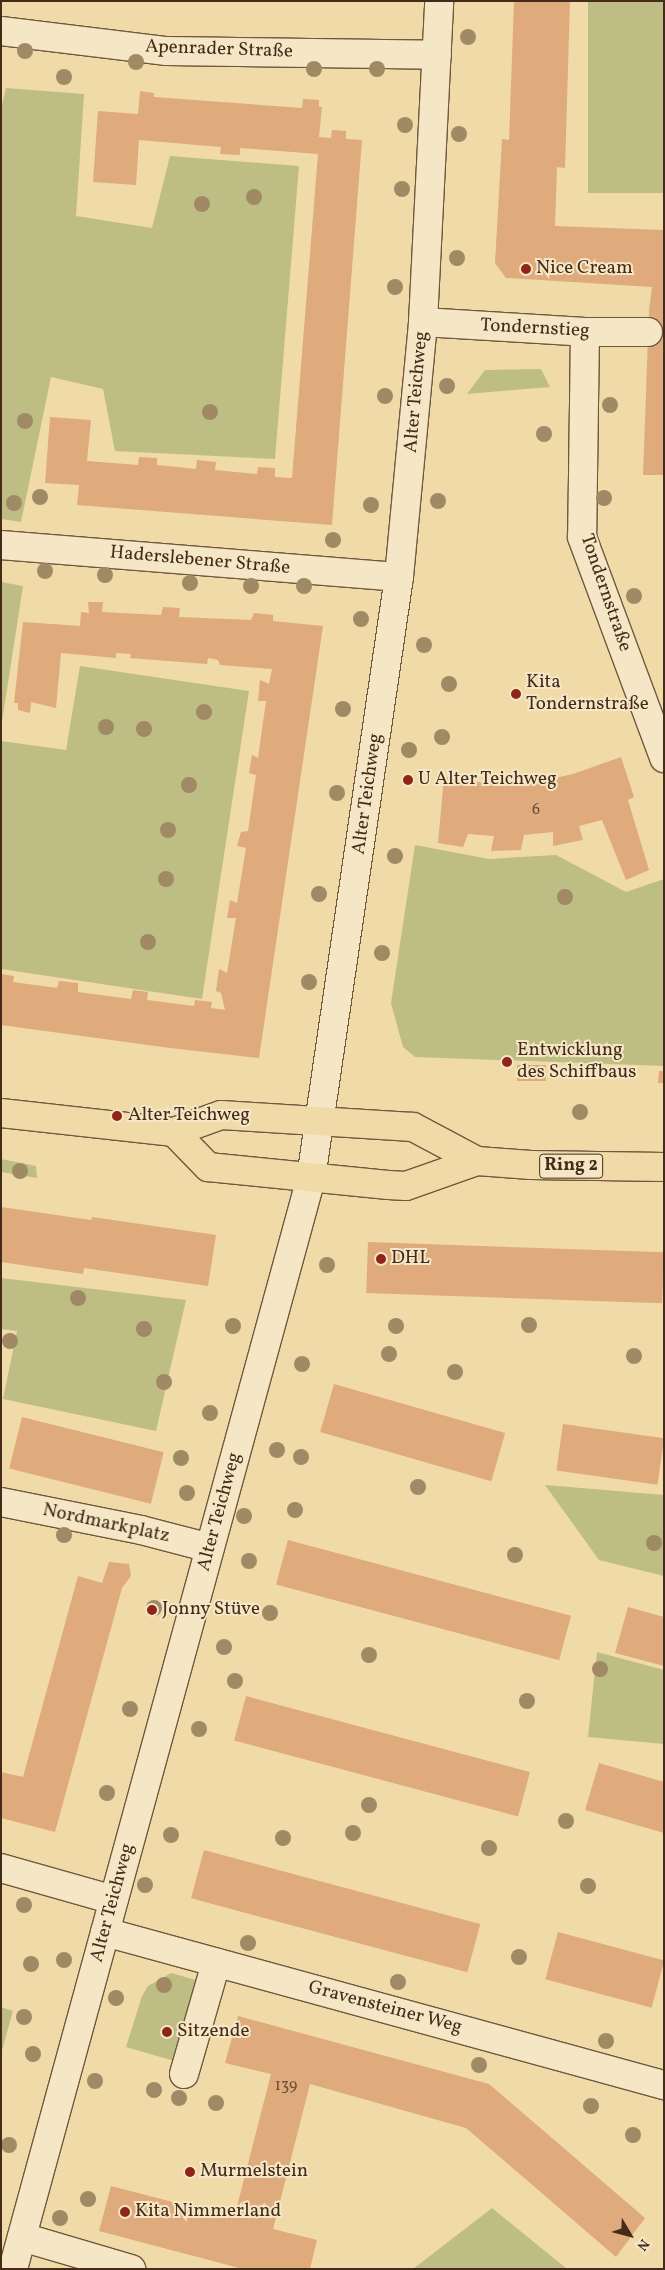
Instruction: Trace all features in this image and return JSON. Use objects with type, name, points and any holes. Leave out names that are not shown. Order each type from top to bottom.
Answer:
[{"type":"main road","name":"Ring 2","points":[[1,1113],[174,1132],[221,1115],[413,1127],[477,1161]]},
{"type":"main road","name":"Ring 2","points":[[174,1132],[208,1167],[406,1186],[477,1161],[531,1165],[664,1168]]},
{"type":"street","name":"Alter Teichweg","points":[[13,2269],[311,1178],[399,578],[423,322],[439,1]]},
{"type":"street","name":"Apenrader Straße","points":[[1,31],[167,51],[437,55]]},
{"type":"street","name":"Tondernstieg","points":[[423,322],[585,332],[648,332]]},
{"type":"street","name":"Tondernstraße","points":[[585,332],[582,537],[664,758]]},
{"type":"street","name":"Haderslebener Straße","points":[[1,545],[399,578]]},
{"type":"street","name":"Nordmarkplatz","points":[[1,1502],[141,1530],[210,1548]]},
{"type":"street","points":[[1,1868],[114,1900]]},
{"type":"street","name":"Gravensteiner Weg","points":[[105,1932],[664,2085]]},
{"type":"street","points":[[184,2074],[216,1963]]},
{"type":"street","points":[[22,2237],[131,2269]]},
{"type":"green space","points":[[588,1],[664,1],[664,193],[588,193]]},
{"type":"green space","points":[[6,88],[84,94],[76,216],[152,228],[170,156],[299,166],[275,459],[115,451],[103,389],[51,377],[21,522],[1,519],[1,109]]},
{"type":"green space","points":[[541,369],[550,387],[467,394],[485,370]]},
{"type":"green space","points":[[1,582],[23,586],[1,728]]},
{"type":"green space","points":[[80,666],[249,691],[202,999],[1,969],[1,741],[66,750]]},
{"type":"green space","points":[[415,845],[489,859],[556,855],[626,892],[664,879],[664,1066],[415,1057],[403,1047],[391,1003]]},
{"type":"green space","points":[[1,1159],[36,1166],[37,1178],[1,1172]]},
{"type":"green space","points":[[1,1278],[186,1300],[156,1431],[3,1399],[17,1331],[1,1329]]},
{"type":"green space","points":[[545,1485],[664,1495],[664,1576],[599,1560]]},
{"type":"green space","points":[[597,1652],[664,1670],[664,1744],[588,1737]]},
{"type":"green space","points":[[171,1973],[203,1982],[178,2062],[126,2047],[142,1996],[148,1986]]},
{"type":"green space","points":[[1,2007],[13,2011],[1,2054]]},
{"type":"green space","points":[[492,2208],[567,2269],[413,2269]]},
{"type":"building","points":[[514,1],[570,1],[565,168],[557,167],[555,226],[664,230],[664,475],[643,475],[649,310],[652,287],[506,278],[495,263],[502,139],[509,140]]},
{"type":"building","points":[[140,91],[154,93],[154,97],[302,108],[303,99],[319,100],[319,107],[322,107],[319,137],[331,138],[332,130],[346,131],[346,139],[362,140],[332,525],[77,505],[79,485],[45,483],[50,417],[91,420],[87,461],[138,465],[139,457],[157,458],[157,465],[196,469],[197,460],[216,462],[215,470],[257,474],[258,467],[275,468],[275,477],[292,478],[318,154],[240,148],[240,155],[220,154],[221,147],[139,140],[136,185],[93,182],[98,111],[138,114]]},
{"type":"building","points":[[88,602],[103,602],[102,612],[161,615],[163,607],[180,608],[179,617],[251,620],[254,613],[273,615],[273,621],[323,626],[259,1058],[1,1025],[1,974],[14,976],[13,982],[57,988],[59,981],[78,983],[78,992],[131,999],[133,990],[148,992],[147,1000],[194,1006],[195,1000],[212,1002],[211,1008],[225,1010],[221,993],[216,991],[219,969],[227,973],[236,918],[227,918],[230,900],[237,903],[246,848],[237,846],[241,832],[248,831],[256,775],[249,773],[252,755],[258,758],[266,701],[258,701],[260,680],[269,684],[272,669],[220,665],[218,660],[208,658],[207,664],[130,658],[131,654],[116,653],[116,658],[61,653],[56,708],[31,702],[30,713],[18,710],[18,703],[14,703],[23,622],[80,626],[81,612],[89,613]]},
{"type":"building","points":[[621,757],[634,797],[628,800],[649,870],[626,880],[602,820],[579,826],[583,840],[553,846],[553,832],[524,835],[521,850],[491,851],[494,836],[468,834],[463,847],[438,843],[444,777],[492,784],[533,783],[573,774]]},
{"type":"building","points":[[517,1065],[546,1065],[546,1081],[517,1081]]},
{"type":"building","points":[[659,1071],[664,1071],[664,1083],[658,1083]]},
{"type":"building","points":[[1,1207],[91,1220],[92,1217],[216,1235],[208,1286],[84,1268],[83,1274],[1,1262]]},
{"type":"building","points":[[368,1242],[664,1252],[662,1303],[366,1293]]},
{"type":"building","points":[[334,1384],[505,1433],[491,1481],[320,1432]]},
{"type":"building","points":[[22,1417],[164,1452],[151,1504],[9,1468]]},
{"type":"building","points":[[563,1424],[664,1438],[657,1485],[556,1471]]},
{"type":"building","points":[[288,1540],[571,1616],[559,1660],[276,1584]]},
{"type":"building","points":[[109,1562],[129,1564],[131,1576],[122,1588],[55,1832],[1,1818],[1,1772],[23,1777],[78,1576],[102,1583]]},
{"type":"building","points":[[628,1607],[664,1617],[664,1666],[615,1653]]},
{"type":"building","points":[[246,1696],[530,1772],[518,1817],[234,1740]]},
{"type":"building","points":[[599,1763],[664,1782],[664,1833],[585,1810]]},
{"type":"building","points":[[204,1850],[480,1924],[467,1972],[191,1898]]},
{"type":"building","points":[[558,1932],[664,1960],[652,2008],[545,1979]]},
{"type":"building","points":[[238,2016],[489,2084],[645,2218],[616,2257],[466,2128],[310,2084],[273,2229],[317,2240],[310,2269],[243,2269],[99,2231],[111,2186],[234,2218],[271,2074],[225,2063]]},
{"type":"place","name":"Nice Cream","points":[[526,269]]},
{"type":"place","name":"Kita Tondernstraße","points":[[516,694]]},
{"type":"place","name":"U Alter Teichweg","points":[[408,780]]},
{"type":"place","name":"Entwicklung des Schiffbaus","points":[[507,1062]]},
{"type":"place","name":"Alter Teichweg","points":[[117,1116]]},
{"type":"place","name":"DHL","points":[[381,1259]]},
{"type":"place","name":"Jonny Stüve","points":[[152,1610]]},
{"type":"place","name":"Sitzende","points":[[167,2032]]},
{"type":"place","name":"Murmelstein","points":[[190,2172]]},
{"type":"place","name":"Kita Nimmerland","points":[[125,2212]]}]
